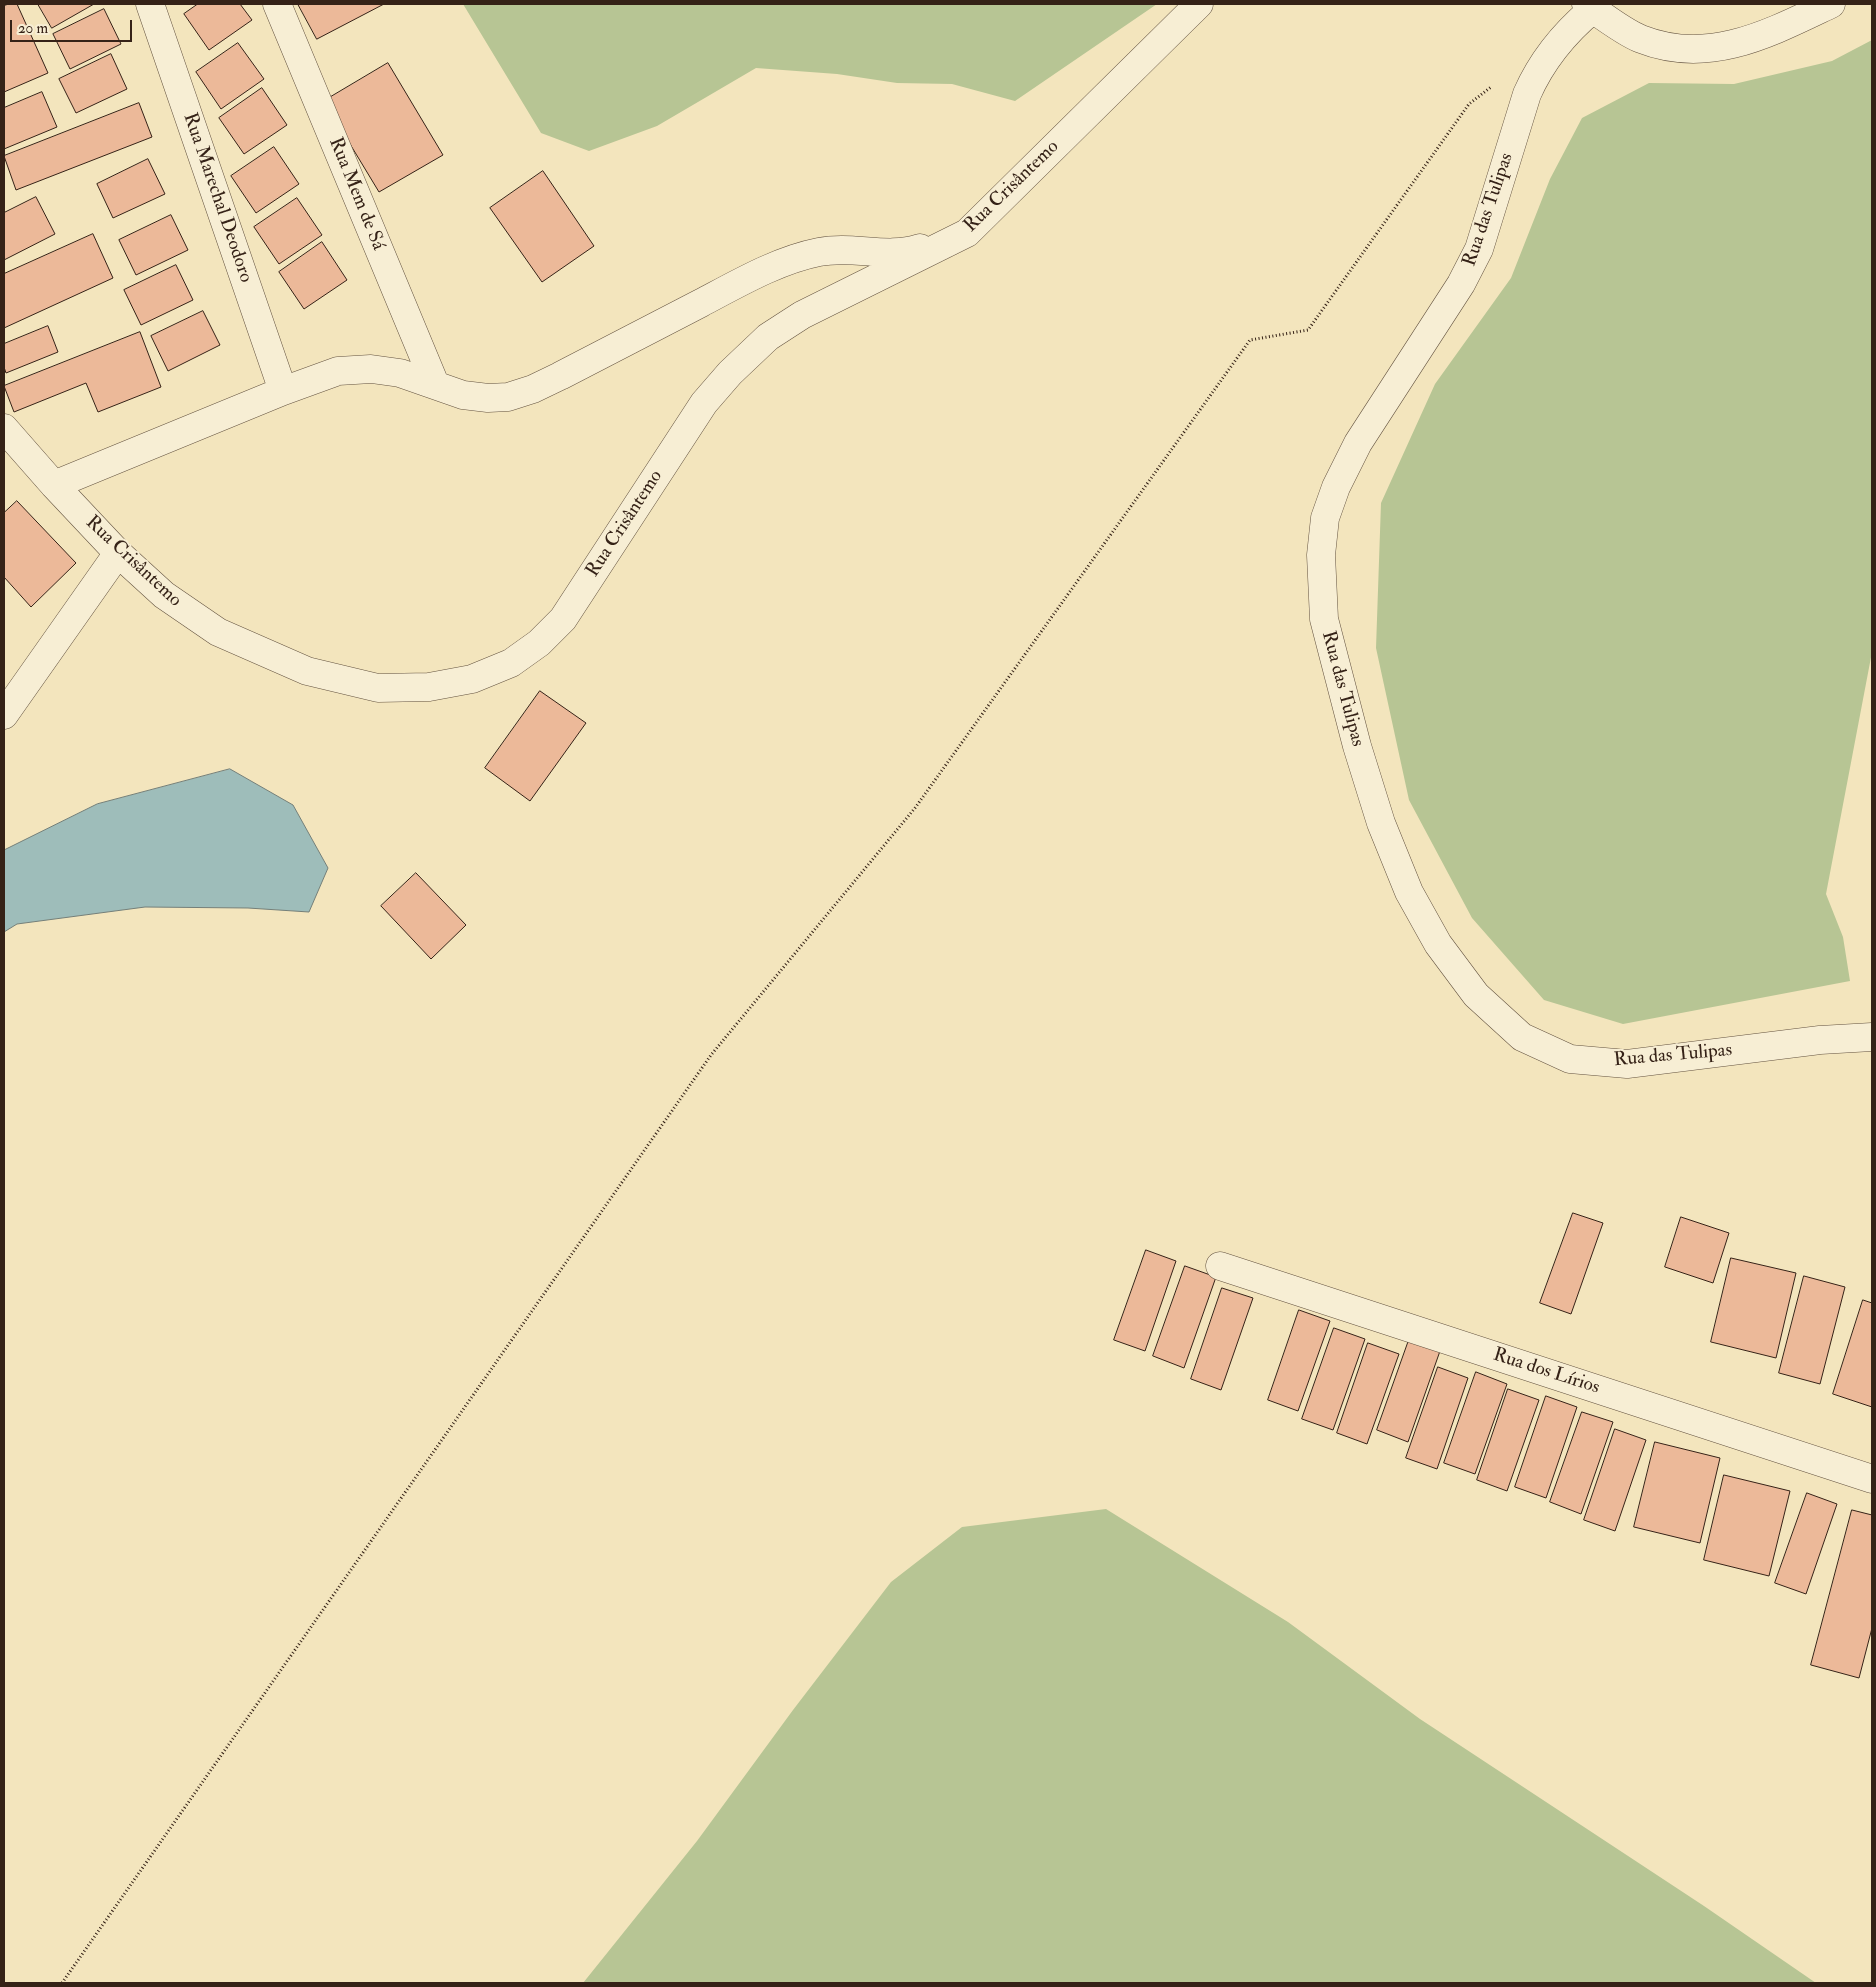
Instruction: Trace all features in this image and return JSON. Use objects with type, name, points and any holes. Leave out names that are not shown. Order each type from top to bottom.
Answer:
[{"type":"street","name":"Rua Marechal Deodoro","points":[[150,4],[283,391]]},
{"type":"street","name":"Rua Mem de Sá","points":[[277,4],[435,384]]},
{"type":"street","name":"Rua Crisântemo","points":[[4,429],[118,553],[164,595],[218,632],[307,671],[378,688],[429,688],[472,679],[511,663],[539,643],[563,619],[704,403],[730,373],[768,338],[802,315],[967,233],[1199,4]]},
{"type":"street","points":[[1590,6],[1639,38],[1667,48],[1696,50],[1725,46],[1750,39],[1781,28],[1831,4]]},
{"type":"street","name":"Rua das Tulipas","points":[[1590,6],[1550,53],[1536,73],[1527,94],[1478,249],[1461,284],[1358,443],[1336,488],[1325,518],[1321,555],[1324,619],[1357,746],[1381,823],[1409,892],[1433,935],[1476,995],[1522,1036],[1570,1059],[1627,1064],[1820,1040],[1872,1037]]},
{"type":"street","points":[[54,485],[283,391],[338,371],[371,369],[400,373],[463,394],[488,398],[508,397],[533,389],[560,376],[757,273],[796,259],[819,252],[910,252],[967,233]]},
{"type":"street","points":[[4,715],[118,553]]},
{"type":"street","name":"Rua dos Lírios","points":[[1220,1266],[1872,1480]]},
{"type":"path","points":[[62,1983],[710,1055],[915,808],[1250,340],[1308,330],[1469,104],[1492,86]]},
{"type":"green space","points":[[463,4],[1157,4],[1015,101],[952,84],[897,83],[837,74],[756,68],[657,126],[589,151],[541,133]]},
{"type":"green space","points":[[1872,40],[1872,652],[1826,894],[1843,937],[1850,981],[1623,1024],[1544,1000],[1472,918],[1409,800],[1376,648],[1381,503],[1435,384],[1511,278],[1550,179],[1582,118],[1649,83],[1734,84],[1832,61]]},
{"type":"green space","points":[[1106,1509],[1288,1622],[1420,1719],[1704,1906],[1816,1983],[583,1983],[697,1841],[793,1710],[891,1582],[962,1527]]},
{"type":"water","points":[[230,769],[293,805],[328,868],[309,912],[248,908],[145,907],[17,924],[4,932],[4,850],[97,804]]},
{"type":"building","points":[[17,4],[48,73],[4,92],[4,6]]},
{"type":"building","points":[[38,4],[94,4],[52,28]]},
{"type":"building","points":[[198,4],[240,4],[252,20],[209,50],[184,14]]},
{"type":"building","points":[[298,4],[384,4],[317,39]]},
{"type":"building","points":[[104,9],[121,44],[70,69],[53,34]]},
{"type":"building","points":[[238,43],[264,79],[221,109],[196,72]]},
{"type":"building","points":[[111,54],[127,89],[76,113],[59,79]]},
{"type":"building","points":[[388,63],[443,155],[379,192],[324,101]]},
{"type":"building","points":[[262,88],[287,125],[244,154],[219,118]]},
{"type":"building","points":[[42,92],[57,127],[4,149],[4,108]]},
{"type":"building","points":[[139,103],[152,137],[16,190],[4,156]]},
{"type":"building","points":[[274,147],[299,184],[256,213],[231,176]]},
{"type":"building","points":[[148,159],[165,194],[113,218],[97,184]]},
{"type":"building","points":[[543,171],[594,246],[542,282],[490,208]]},
{"type":"building","points":[[36,197],[55,234],[4,260],[4,213]]},
{"type":"building","points":[[297,198],[322,235],[279,264],[254,227]]},
{"type":"building","points":[[171,215],[188,250],[136,275],[119,240]]},
{"type":"building","points":[[93,234],[113,278],[4,328],[4,274]]},
{"type":"building","points":[[322,242],[347,280],[304,309],[279,272]]},
{"type":"building","points":[[176,265],[193,300],[141,325],[124,290]]},
{"type":"building","points":[[203,311],[220,345],[168,371],[151,336]]},
{"type":"building","points":[[48,326],[58,352],[6,373],[4,367],[4,344]]},
{"type":"building","points":[[140,332],[161,387],[98,412],[86,383],[14,412],[4,386]]},
{"type":"building","points":[[17,501],[76,563],[31,607],[4,577],[4,513]]},
{"type":"building","points":[[540,691],[586,723],[530,801],[485,768]]},
{"type":"building","points":[[416,873],[466,925],[431,959],[381,906]]},
{"type":"building","points":[[1573,1213],[1603,1223],[1571,1314],[1540,1303]]},
{"type":"building","points":[[1681,1217],[1729,1233],[1713,1283],[1665,1267]]},
{"type":"building","points":[[1146,1250],[1176,1261],[1145,1351],[1114,1340]]},
{"type":"building","points":[[1731,1258],[1796,1273],[1776,1358],[1711,1342]]},
{"type":"building","points":[[1185,1266],[1216,1277],[1184,1368],[1153,1356]]},
{"type":"building","points":[[1804,1276],[1845,1287],[1820,1384],[1779,1373]]},
{"type":"building","points":[[1222,1288],[1253,1298],[1221,1390],[1191,1379]]},
{"type":"building","points":[[1863,1300],[1872,1303],[1872,1407],[1833,1394]]},
{"type":"building","points":[[1299,1310],[1330,1321],[1298,1411],[1268,1400]]},
{"type":"building","points":[[1334,1328],[1365,1339],[1333,1430],[1302,1419]]},
{"type":"building","points":[[1409,1340],[1440,1351],[1408,1442],[1377,1430]]},
{"type":"building","points":[[1368,1343],[1399,1354],[1367,1444],[1337,1433]]},
{"type":"building","points":[[1438,1367],[1468,1378],[1437,1469],[1406,1458]]},
{"type":"building","points":[[1476,1372],[1507,1384],[1475,1474],[1444,1463]]},
{"type":"building","points":[[1508,1389],[1539,1400],[1507,1491],[1477,1480]]},
{"type":"building","points":[[1546,1396],[1577,1407],[1546,1498],[1515,1487]]},
{"type":"building","points":[[1582,1412],[1613,1422],[1581,1514],[1550,1502]]},
{"type":"building","points":[[1615,1429],[1646,1440],[1615,1531],[1584,1520]]},
{"type":"building","points":[[1655,1442],[1720,1458],[1700,1543],[1634,1527]]},
{"type":"building","points":[[1724,1475],[1790,1491],[1769,1576],[1704,1560]]},
{"type":"building","points":[[1807,1493],[1837,1504],[1806,1594],[1775,1583]]},
{"type":"building","points":[[1852,1510],[1872,1515],[1872,1628],[1859,1678],[1811,1665]]}]
